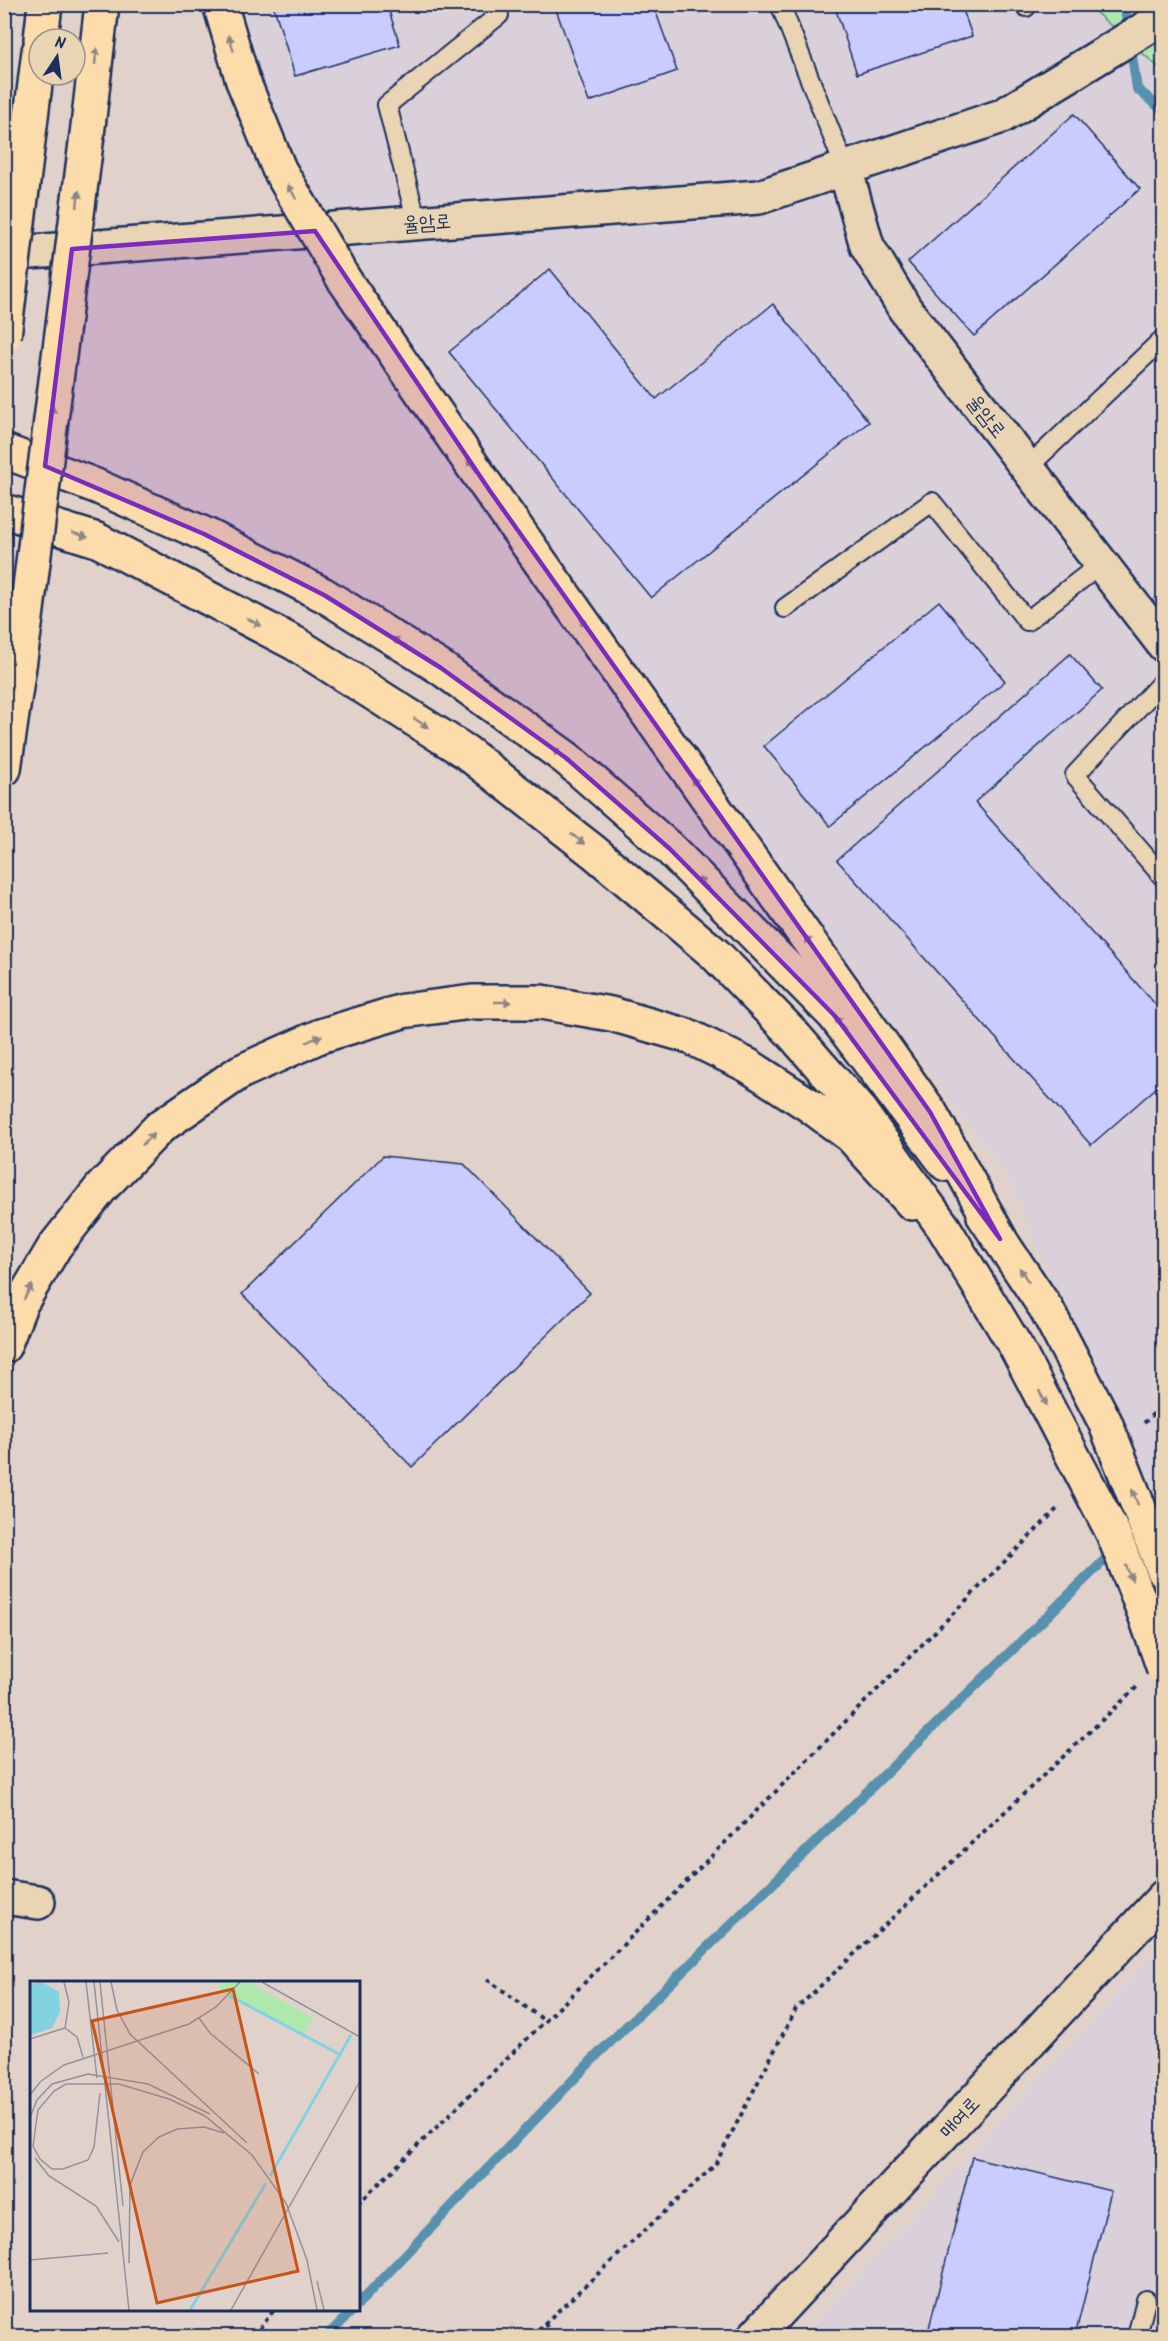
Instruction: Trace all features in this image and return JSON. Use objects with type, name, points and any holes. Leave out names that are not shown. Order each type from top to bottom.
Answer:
[{"type":"highway","points":[[42,27],[45,4]]},
{"type":"highway","points":[[4,769],[26,618],[102,4]]},
{"type":"highway","points":[[220,4],[243,81],[279,169],[344,278],[490,491],[930,1112],[1000,1239]]},
{"type":"highway","points":[[4,336],[35,87]]},
{"type":"highway","points":[[4,451],[96,486],[204,534],[324,595],[441,668],[566,758],[670,849],[835,1016],[1000,1239],[1047,1310],[1105,1422],[1164,1571]]},
{"type":"highway","points":[[4,511],[98,540],[296,644],[466,752],[594,852],[715,954],[791,1032],[860,1111],[945,1228],[1016,1347],[1113,1533],[1146,1617],[1151,1678]]},
{"type":"highway","points":[[4,1346],[20,1305],[55,1246],[101,1188],[160,1126],[240,1072],[320,1036],[403,1011],[472,1002],[541,1002],[611,1014],[688,1036],[749,1066],[809,1105],[851,1136],[908,1198],[955,1258],[1016,1347]]},
{"type":"street","name":"율암로","points":[[4,254],[759,197],[1002,116],[1164,17]]},
{"type":"street","name":"율암로","points":[[845,168],[867,246],[905,309],[1164,645]]},
{"type":"street","points":[[4,1897],[38,1902]]},
{"type":"street","name":"매여로","points":[[755,2337],[1164,1897]]},
{"type":"lane","points":[[780,4],[845,168]]},
{"type":"lane","points":[[417,223],[387,105],[499,15]]},
{"type":"lane","points":[[1027,468],[1164,338]]},
{"type":"lane","points":[[785,608],[932,502],[1027,621],[1101,564]]},
{"type":"lane","points":[[1164,680],[1075,775],[1164,878]]},
{"type":"lane","points":[[1137,2337],[1146,2300]]},
{"type":"path","points":[[1138,1428],[1164,1403]]},
{"type":"path","points":[[360,2202],[545,2021],[1063,1504]]},
{"type":"path","points":[[531,2337],[715,2165],[796,2009],[1151,1678]]},
{"type":"path","points":[[487,1979],[545,2021]]},
{"type":"path","points":[[254,2337],[273,2311]]},
{"type":"path","points":[[545,2323],[551,2337]]},
{"type":"highlighted area","points":[[315,231],[490,491],[930,1112],[1000,1239],[835,1016],[670,849],[566,758],[441,668],[324,595],[204,534],[45,466],[72,249]]},
{"type":"shaded area","points":[[239,5],[1163,5],[1163,1549],[1009,1178],[615,653],[258,111]]},
{"type":"shaded area","points":[[1161,1947],[1160,2336],[804,2336]]},
{"type":"green space","points":[[1087,5],[1163,5],[1163,71]]},
{"type":"building","points":[[273,4],[411,4],[389,11],[400,45],[295,76]]},
{"type":"building","points":[[554,4],[653,4],[677,71],[589,102]]},
{"type":"building","points":[[834,4],[961,4],[972,36],[857,74]]},
{"type":"building","points":[[1074,114],[1140,189],[974,336],[908,262]]},
{"type":"building","points":[[550,269],[656,399],[773,304],[869,422],[651,598],[449,352]]},
{"type":"building","points":[[939,601],[1005,681],[830,826],[764,746]]},
{"type":"building","points":[[1070,654],[1102,690],[975,802],[1164,1014],[1164,1081],[1091,1145],[837,860]]},
{"type":"building","points":[[383,1156],[464,1164],[590,1293],[412,1467],[242,1294]]},
{"type":"building","points":[[972,2157],[1111,2191],[1075,2336],[927,2336]]},
{"type":"waterway","points":[[1124,4],[1137,89],[1164,111]]},
{"type":"waterway","points":[[360,2302],[596,2056],[1164,1502]]},
{"type":"waterway","points":[[327,2336],[352,2311]]}]
